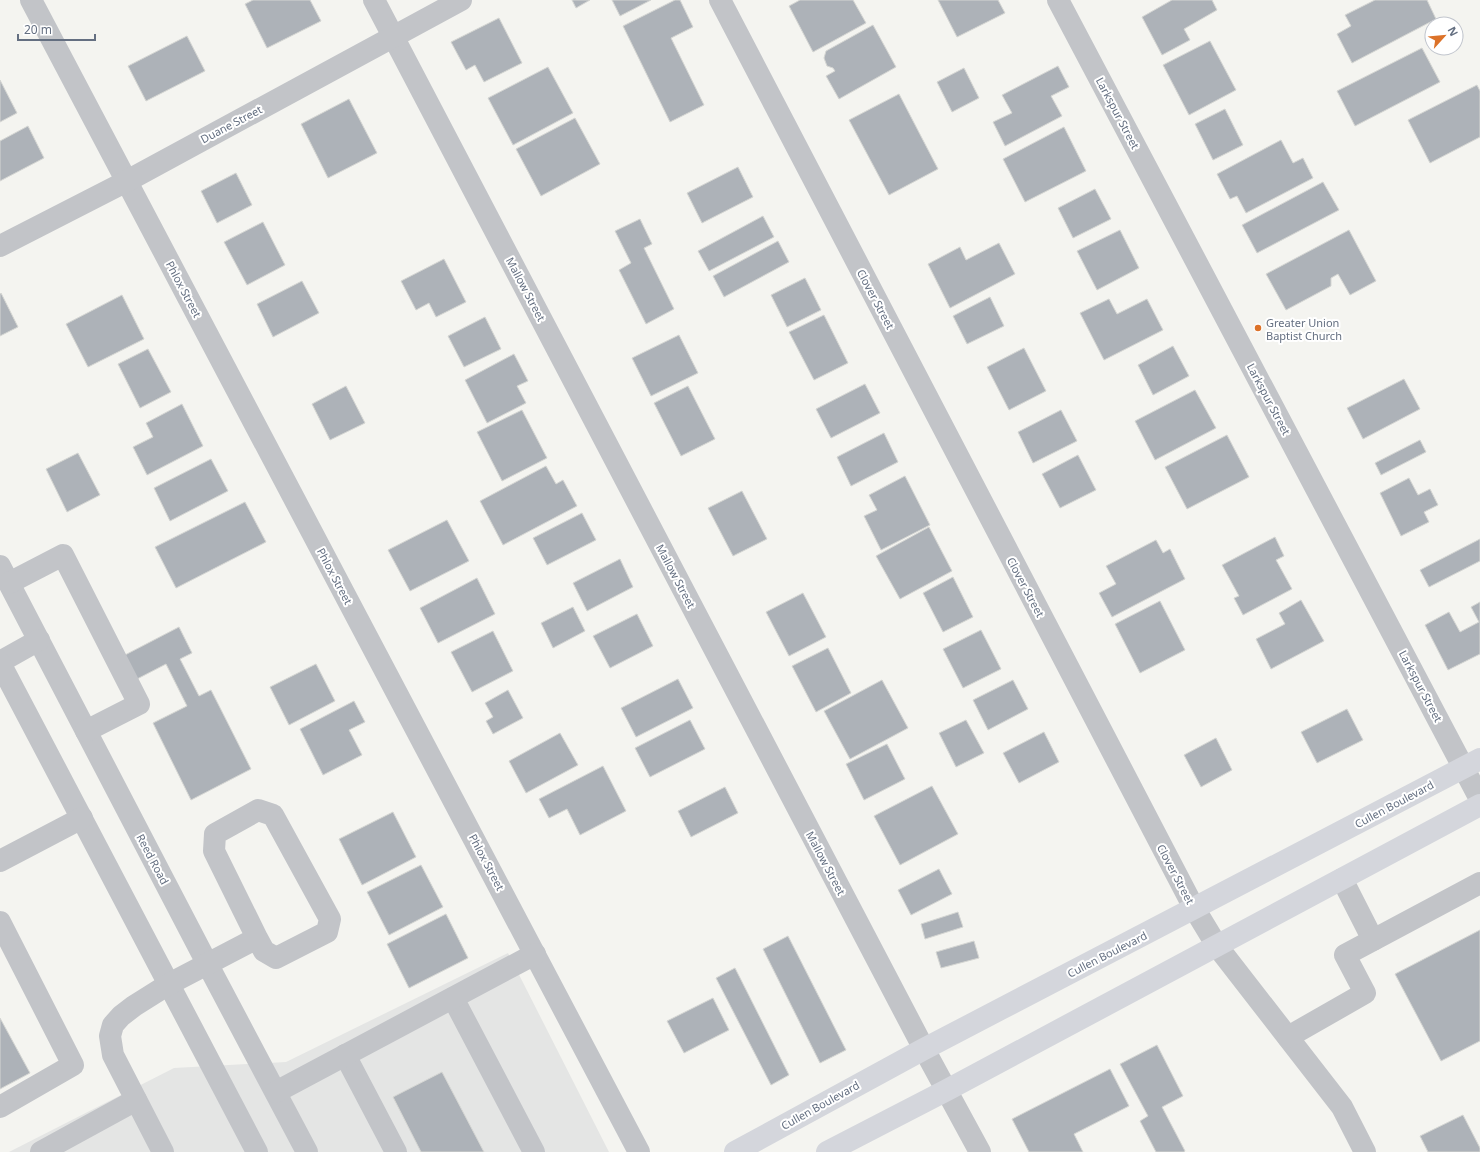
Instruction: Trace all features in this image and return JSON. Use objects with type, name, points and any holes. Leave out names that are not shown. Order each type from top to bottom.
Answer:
[{"type":"main road","name":"Cullen Boulevard","points":[[735,1152],[924,1049],[1472,763]]},
{"type":"main road","points":[[828,1152],[1480,805]]},
{"type":"street","name":"Phlox Street","points":[[31,0],[639,1152]]},
{"type":"street","name":"Mallow Street","points":[[374,0],[924,1049],[980,1152]]},
{"type":"street","name":"Duane Street","points":[[0,246],[461,0]]},
{"type":"street","name":"Clover Street","points":[[720,0],[1194,908],[1216,946],[1342,1107],[1365,1152]]},
{"type":"street","name":"Larkspur Street","points":[[1058,0],[1472,763],[1480,799]]},
{"type":"street","points":[[4,575],[62,555],[139,704],[86,731]]},
{"type":"street","name":"Reed Road","points":[[4,575],[208,965],[308,1152]]},
{"type":"street","points":[[38,640],[0,663],[257,1152]]},
{"type":"street","points":[[258,810],[273,815],[330,919],[327,932],[276,958],[264,950],[257,938],[214,851],[215,834],[258,810]]},
{"type":"street","points":[[0,861],[82,818]]},
{"type":"street","points":[[1342,879],[1374,940]]},
{"type":"street","points":[[1288,1037],[1365,993],[1345,955],[1480,883]]},
{"type":"street","points":[[0,922],[73,1065],[0,1107]]},
{"type":"street","points":[[164,1152],[113,1055],[110,1036],[113,1025],[121,1016],[134,1006],[169,984],[208,965],[257,938]]},
{"type":"street","points":[[276,1092],[535,954]]},
{"type":"street","points":[[452,998],[534,1152]]},
{"type":"street","points":[[345,1055],[396,1152]]},
{"type":"street","points":[[41,1152],[136,1100]]},
{"type":"shaded area","points":[[508,953],[609,1152],[9,1152],[174,1068],[286,1062]]},
{"type":"building","points":[[253,0],[310,0],[321,21],[267,48],[245,4]]},
{"type":"building","points":[[572,0],[590,0],[576,8]]},
{"type":"building","points":[[612,0],[651,0],[620,16]]},
{"type":"building","points":[[675,0],[680,0],[693,27],[671,38],[704,105],[670,122],[623,26]]},
{"type":"building","points":[[800,0],[853,0],[866,23],[813,52],[789,6]]},
{"type":"building","points":[[938,0],[998,0],[1005,13],[957,37]]},
{"type":"building","points":[[1172,0],[1212,0],[1217,10],[1184,29],[1190,40],[1162,55],[1142,17]]},
{"type":"building","points":[[1375,0],[1427,0],[1435,16],[1424,16],[1424,25],[1352,63],[1337,34],[1351,26],[1345,15]]},
{"type":"building","points":[[499,18],[522,63],[484,82],[475,65],[466,70],[451,42]]},
{"type":"building","points":[[873,25],[896,67],[839,99],[826,76],[835,71],[833,68],[827,66],[824,58],[826,51]]},
{"type":"building","points":[[187,36],[205,71],[146,101],[128,66]]},
{"type":"building","points":[[1210,41],[1236,90],[1189,115],[1163,65]]},
{"type":"building","points":[[1422,48],[1424,56],[1426,56],[1440,82],[1355,126],[1337,91]]},
{"type":"building","points":[[1058,66],[1069,87],[1051,96],[1062,116],[1005,146],[993,122],[1012,113],[1002,95]]},
{"type":"building","points":[[548,67],[573,113],[513,145],[488,98]]},
{"type":"building","points":[[964,68],[979,98],[952,112],[937,82]]},
{"type":"building","points":[[0,80],[17,113],[0,122]]},
{"type":"building","points":[[1477,85],[1480,91],[1480,137],[1430,163],[1408,120]]},
{"type":"building","points":[[899,94],[938,169],[889,195],[849,120]]},
{"type":"building","points":[[349,99],[377,153],[328,178],[301,124]]},
{"type":"building","points":[[1225,109],[1243,145],[1213,160],[1195,124]]},
{"type":"building","points":[[575,118],[600,164],[541,196],[516,149]]},
{"type":"building","points":[[28,126],[44,158],[0,181],[0,141]]},
{"type":"building","points":[[1064,127],[1086,171],[1025,202],[1003,159]]},
{"type":"building","points":[[1281,140],[1293,163],[1303,158],[1313,178],[1246,213],[1237,196],[1230,199],[1217,174]]},
{"type":"building","points":[[738,167],[753,197],[702,223],[687,193]]},
{"type":"building","points":[[236,173],[252,205],[217,223],[201,191]]},
{"type":"building","points":[[1323,182],[1339,210],[1257,253],[1242,225]]},
{"type":"building","points":[[1095,189],[1111,219],[1073,238],[1058,208]]},
{"type":"building","points":[[763,216],[774,237],[709,271],[698,251]]},
{"type":"building","points":[[640,219],[652,244],[644,248],[674,309],[646,324],[619,270],[631,263],[615,231]]},
{"type":"building","points":[[263,222],[285,265],[247,285],[224,242]]},
{"type":"building","points":[[1120,230],[1139,268],[1097,290],[1077,251]]},
{"type":"building","points":[[1349,230],[1376,281],[1350,295],[1338,274],[1331,278],[1331,286],[1286,310],[1266,274]]},
{"type":"building","points":[[778,241],[789,262],[724,297],[713,276]]},
{"type":"building","points":[[999,243],[1015,274],[950,308],[928,264],[960,247],[966,260]]},
{"type":"building","points":[[444,259],[466,302],[436,317],[429,303],[416,310],[401,281]]},
{"type":"building","points":[[805,278],[821,310],[787,327],[771,295]]},
{"type":"building","points":[[302,281],[319,313],[273,337],[257,304]]},
{"type":"building","points":[[1,293],[18,327],[0,336],[0,294]]},
{"type":"building","points":[[122,295],[144,339],[88,367],[66,324]]},
{"type":"building","points":[[990,297],[1004,326],[967,344],[953,316]]},
{"type":"building","points":[[1109,299],[1117,314],[1147,299],[1163,330],[1104,360],[1080,313]]},
{"type":"building","points":[[824,315],[848,363],[814,380],[789,332]]},
{"type":"building","points":[[485,317],[501,349],[464,367],[448,336]]},
{"type":"building","points":[[679,335],[698,373],[651,396],[632,358]]},
{"type":"building","points":[[1173,346],[1189,376],[1153,395],[1138,365]]},
{"type":"building","points":[[1024,348],[1046,391],[1009,410],[987,367]]},
{"type":"building","points":[[148,349],[171,392],[140,408],[118,364]]},
{"type":"building","points":[[514,354],[528,381],[517,386],[526,403],[487,423],[465,380]]},
{"type":"building","points":[[1404,379],[1420,409],[1363,439],[1347,408]]},
{"type":"building","points":[[865,384],[880,413],[831,438],[816,409]]},
{"type":"building","points":[[346,386],[365,423],[330,440],[312,404]]},
{"type":"building","points":[[688,386],[715,439],[681,456],[654,403]]},
{"type":"building","points":[[1195,390],[1216,428],[1155,460],[1135,421]]},
{"type":"building","points":[[182,404],[203,446],[147,475],[133,447],[153,437],[146,423]]},
{"type":"building","points":[[522,410],[547,458],[502,481],[477,432]]},
{"type":"building","points":[[1061,410],[1077,441],[1033,463],[1018,432]]},
{"type":"building","points":[[884,433],[898,462],[851,486],[837,457]]},
{"type":"building","points":[[1227,435],[1249,477],[1187,509],[1165,467]]},
{"type":"building","points":[[1420,440],[1426,452],[1381,475],[1375,463]]},
{"type":"building","points":[[78,453],[100,495],[67,512],[46,469]]},
{"type":"building","points":[[1078,455],[1096,490],[1060,508],[1042,474]]},
{"type":"building","points":[[211,459],[228,491],[170,521],[154,488]]},
{"type":"building","points":[[546,466],[556,484],[563,480],[577,506],[503,545],[480,501]]},
{"type":"building","points":[[905,476],[930,525],[881,550],[864,516],[877,510],[869,495]]},
{"type":"building","points":[[1409,478],[1418,495],[1430,489],[1438,505],[1424,512],[1429,522],[1401,536],[1380,493]]},
{"type":"building","points":[[742,491],[767,539],[733,556],[708,508]]},
{"type":"building","points":[[245,502],[266,542],[176,588],[155,547]]},
{"type":"building","points":[[582,513],[596,540],[547,565],[533,538]]},
{"type":"building","points":[[447,520],[469,561],[410,591],[388,550]]},
{"type":"building","points":[[929,527],[952,571],[900,599],[876,556]]},
{"type":"building","points":[[1275,537],[1284,556],[1276,560],[1292,589],[1243,615],[1234,598],[1239,596],[1222,565]]},
{"type":"building","points":[[1480,539],[1480,561],[1429,587],[1420,570]]},
{"type":"building","points":[[1156,540],[1163,553],[1170,549],[1185,579],[1112,617],[1099,593],[1116,584],[1106,566]]},
{"type":"building","points":[[620,559],[633,587],[587,611],[573,583]]},
{"type":"building","points":[[953,577],[973,617],[943,632],[923,593]]},
{"type":"building","points":[[477,578],[495,614],[438,643],[420,608]]},
{"type":"building","points":[[803,593],[826,637],[789,656],[766,612]]},
{"type":"building","points":[[1301,600],[1324,641],[1271,669],[1256,639],[1285,624],[1279,613]]},
{"type":"building","points":[[1160,601],[1185,650],[1140,673],[1115,624]]},
{"type":"building","points":[[1480,602],[1480,654],[1448,670],[1425,625],[1449,612],[1460,632],[1479,622],[1471,607]]},
{"type":"building","points":[[573,607],[585,631],[553,648],[541,623]]},
{"type":"building","points":[[637,614],[653,646],[610,668],[593,636]]},
{"type":"building","points":[[179,627],[192,653],[180,659],[199,696],[211,690],[251,769],[191,800],[153,723],[187,706],[166,664],[137,679],[125,655]]},
{"type":"building","points":[[981,630],[1001,669],[963,688],[943,649]]},
{"type":"building","points":[[493,631],[513,671],[472,692],[451,652]]},
{"type":"building","points":[[828,648],[851,693],[816,712],[792,666]]},
{"type":"building","points":[[316,664],[335,701],[289,725],[270,687]]},
{"type":"building","points":[[678,679],[693,708],[636,737],[621,708]]},
{"type":"building","points":[[882,680],[908,728],[850,759],[824,711]]},
{"type":"building","points":[[1013,680],[1028,709],[988,730],[973,700]]},
{"type":"building","points":[[508,690],[523,718],[493,734],[486,721],[493,717],[485,703]]},
{"type":"building","points":[[354,701],[365,722],[349,730],[362,755],[323,775],[300,729]]},
{"type":"building","points":[[1347,709],[1363,740],[1317,763],[1301,732]]},
{"type":"building","points":[[690,720],[705,749],[650,777],[635,748]]},
{"type":"building","points":[[966,720],[984,753],[956,767],[939,733]]},
{"type":"building","points":[[1044,732],[1059,762],[1019,783],[1003,753]]},
{"type":"building","points":[[560,733],[578,765],[526,793],[509,761]]},
{"type":"building","points":[[1216,738],[1232,770],[1201,787],[1184,755]]},
{"type":"building","points":[[887,744],[905,779],[864,800],[846,764]]},
{"type":"building","points":[[603,766],[626,811],[580,835],[567,809],[549,818],[539,799]]},
{"type":"building","points":[[932,786],[958,834],[900,865],[874,816]]},
{"type":"building","points":[[725,787],[738,813],[691,837],[678,811]]},
{"type":"building","points":[[393,812],[416,857],[362,885],[339,839]]},
{"type":"building","points":[[421,865],[443,907],[389,935],[367,892]]},
{"type":"building","points":[[939,869],[952,894],[911,915],[898,890]]},
{"type":"building","points":[[958,912],[963,927],[925,939],[921,924]]},
{"type":"building","points":[[446,914],[468,958],[409,988],[387,944]]},
{"type":"building","points":[[1480,930],[1480,1041],[1441,1061],[1395,974]]},
{"type":"building","points":[[788,936],[846,1050],[820,1063],[763,949]]},
{"type":"building","points":[[974,941],[979,958],[941,968],[936,952]]},
{"type":"building","points":[[735,968],[789,1075],[771,1085],[716,978]]},
{"type":"building","points":[[713,998],[729,1030],[684,1053],[667,1021]]},
{"type":"building","points":[[0,1018],[30,1073],[0,1089]]},
{"type":"building","points":[[1157,1045],[1183,1096],[1162,1107],[1185,1151],[1184,1152],[1156,1152],[1140,1121],[1148,1116],[1120,1064]]},
{"type":"building","points":[[1110,1069],[1129,1106],[1074,1134],[1083,1152],[1029,1152],[1012,1119]]},
{"type":"building","points":[[442,1072],[484,1152],[421,1152],[393,1097]]},
{"type":"building","points":[[1463,1115],[1480,1148],[1480,1152],[1428,1152],[1420,1136]]},
{"type":"place","name":"Greater Union Baptist Church","points":[[1258,328]]}]
